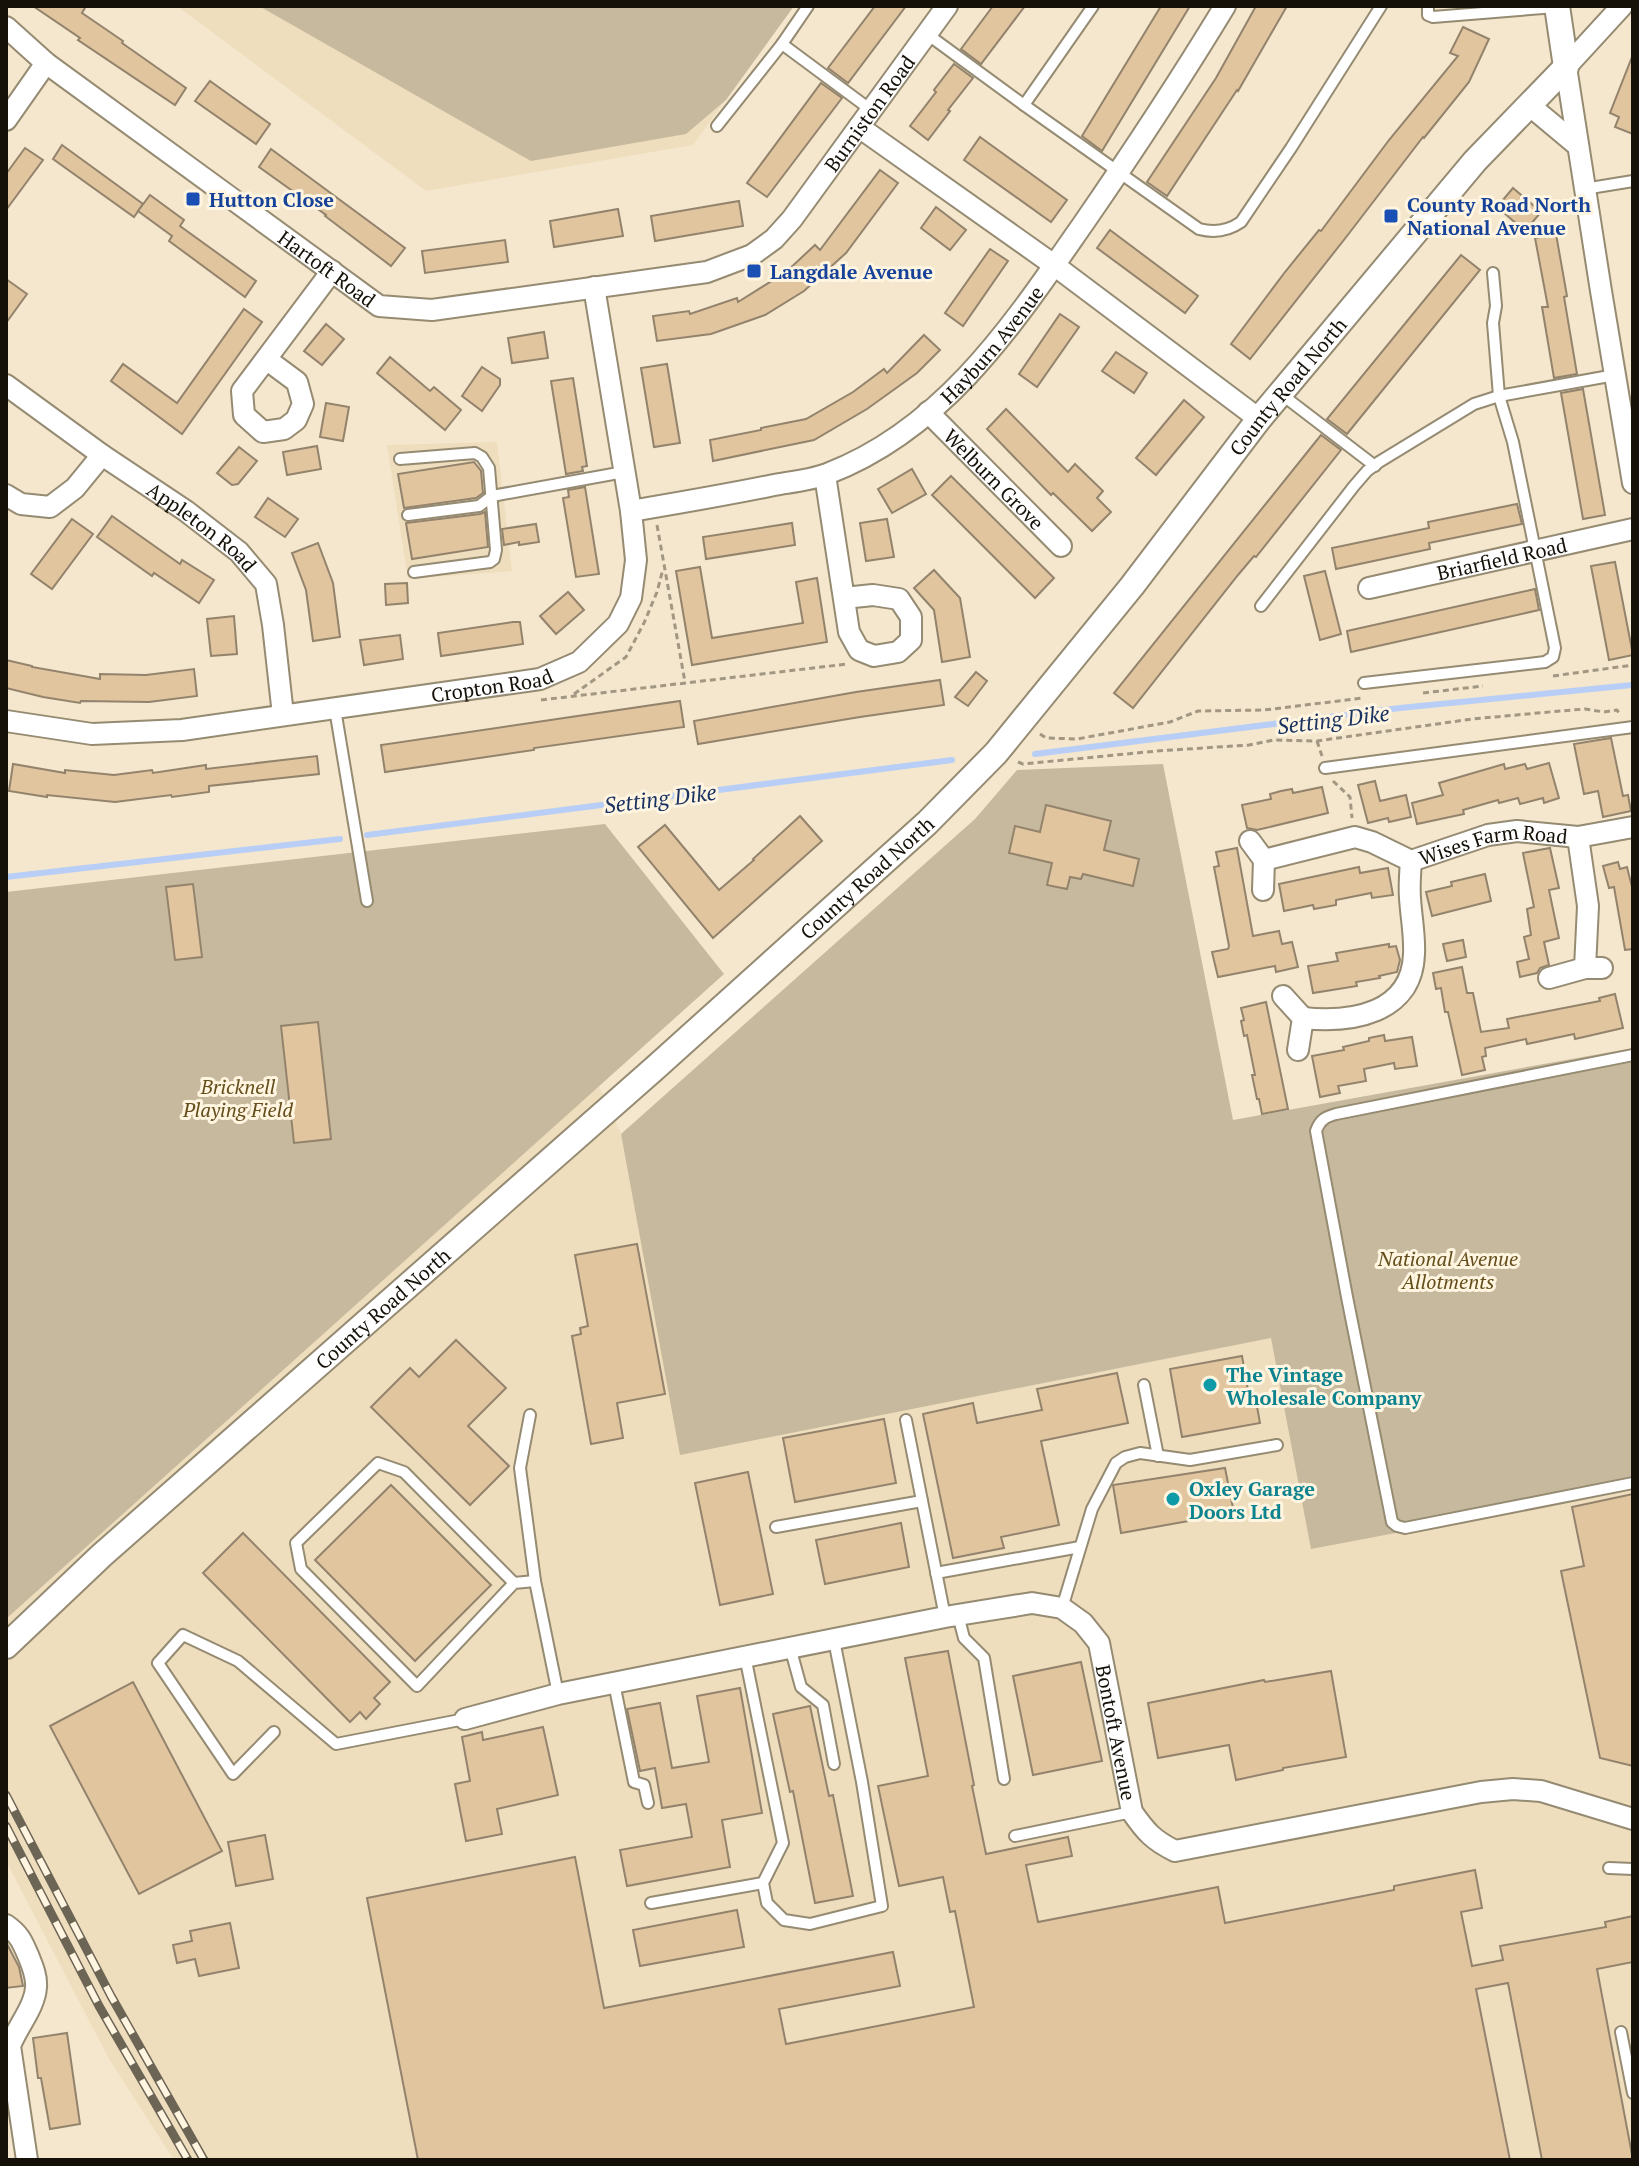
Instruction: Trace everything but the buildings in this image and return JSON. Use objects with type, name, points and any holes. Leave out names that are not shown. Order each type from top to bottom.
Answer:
[{"type":"street","name":"Burniston Road","points":[[792,219],[947,6]]},
{"type":"street","name":"Hayburn Avenue","points":[[631,511],[825,475],[877,451],[928,412],[966,379],[999,341],[1118,173],[1225,6]]},
{"type":"street","points":[[1558,6],[1577,145],[1633,483]]},
{"type":"street","name":"County Road North","points":[[6,1646],[102,1555],[655,1068],[927,823],[996,753],[1132,586],[1259,419],[1475,161],[1622,6]]},
{"type":"street","name":"Hartoft Road","points":[[6,27],[46,63],[379,306],[432,310],[707,272],[752,255],[774,239],[792,219]]},
{"type":"street","points":[[6,120],[46,63]]},
{"type":"street","points":[[1529,105],[1577,145]]},
{"type":"street","points":[[865,118],[1259,419]]},
{"type":"street","points":[[266,359],[332,271]]},
{"type":"street","name":"Cropton Road","points":[[6,721],[92,734],[182,730],[540,679],[579,662],[618,624],[631,598],[636,560],[631,511],[594,287]]},
{"type":"street","name":"Appleton Road","points":[[6,385],[186,511],[239,552],[266,584],[283,715]]},
{"type":"street","name":"Welburn Grove","points":[[928,412],[1061,546]]},
{"type":"street","points":[[6,495],[21,504],[50,507],[75,488],[102,455]]},
{"type":"street","points":[[825,475],[849,632],[859,650],[874,656],[898,652],[911,640],[911,617],[899,599],[873,595],[844,598]]},
{"type":"street","name":"Briarfield Road","points":[[1369,588],[1633,529]]},
{"type":"street","name":"Wises Farm Road","points":[[1355,837],[1411,861],[1488,835],[1517,831],[1578,837],[1633,827]]},
{"type":"street","points":[[1264,860],[1355,837]]},
{"type":"street","points":[[1549,978],[1594,968],[1578,837]]},
{"type":"street","points":[[1250,841],[1264,860],[1263,890]]},
{"type":"street","points":[[1283,996],[1303,1018],[1326,1021],[1361,1017],[1396,999],[1406,986],[1415,955],[1409,894],[1411,861]]},
{"type":"street","points":[[1298,1050],[1303,1018]]},
{"type":"street","points":[[465,1719],[558,1694],[951,1616],[1032,1603],[1062,1608]]},
{"type":"street","name":"Bontoft Avenue","points":[[1062,1608],[1083,1623],[1099,1643],[1132,1812],[1147,1833],[1175,1851],[1481,1792],[1513,1789],[1541,1791],[1633,1819]]},
{"type":"street","points":[[6,1925],[20,1935],[33,1968],[36,1987],[30,2006],[10,2031],[27,2160]]},
{"type":"lane","points":[[717,126],[808,6]]},
{"type":"lane","points":[[1024,105],[1093,6]]},
{"type":"lane","points":[[927,34],[1118,173],[1199,229],[1209,231],[1234,227],[1241,222],[1381,6]]},
{"type":"lane","points":[[1428,6],[1428,15],[1433,17],[1558,6]]},
{"type":"lane","points":[[782,44],[865,118]]},
{"type":"lane","points":[[1584,189],[1633,181]]},
{"type":"lane","points":[[1364,683],[1545,662],[1553,657],[1555,648],[1537,550],[1513,442],[1499,396],[1493,323],[1496,306],[1493,273]]},
{"type":"lane","points":[[1261,606],[1354,486],[1375,466],[1474,404],[1499,396],[1615,375]]},
{"type":"lane","points":[[1281,394],[1375,466]]},
{"type":"lane","points":[[400,459],[475,453],[489,468],[496,550],[494,559],[414,572]]},
{"type":"lane","points":[[408,515],[479,506],[492,496],[624,472]]},
{"type":"lane","points":[[335,709],[367,901]]},
{"type":"lane","points":[[1324,763],[1630,727]]},
{"type":"lane","points":[[1633,1055],[1336,1114],[1326,1117],[1316,1131],[1392,1522],[1405,1528],[1633,1483]]},
{"type":"lane","points":[[1144,1385],[1158,1456]]},
{"type":"lane","points":[[530,1415],[520,1468],[535,1581],[558,1694]]},
{"type":"lane","points":[[906,1420],[936,1573],[951,1616],[964,1638],[984,1658],[1004,1779]]},
{"type":"lane","points":[[1062,1608],[1092,1509],[1116,1463],[1140,1453],[1190,1460],[1277,1445]]},
{"type":"lane","points":[[514,1583],[404,1472],[378,1463],[296,1543],[301,1569],[417,1686],[514,1583],[535,1581]]},
{"type":"lane","points":[[776,1527],[922,1501]]},
{"type":"lane","points":[[936,1573],[1080,1547]]},
{"type":"lane","points":[[274,1732],[233,1774],[158,1663],[183,1635],[238,1661],[336,1744],[465,1719]]},
{"type":"lane","points":[[745,1656],[783,1843],[763,1883],[767,1903],[784,1920],[810,1924],[882,1906],[834,1640]]},
{"type":"lane","points":[[790,1647],[801,1687],[823,1705],[834,1764]]},
{"type":"lane","points":[[614,1683],[634,1782],[644,1785],[648,1803]]},
{"type":"lane","points":[[1015,1836],[1132,1812]]},
{"type":"lane","points":[[1609,1868],[1633,1869]]},
{"type":"lane","points":[[651,1903],[763,1883]]},
{"type":"lane","points":[[1621,2032],[1633,2093]]},
{"type":"path","points":[[654,507],[685,682]]},
{"type":"path","points":[[528,681],[533,701],[841,665],[874,656]]},
{"type":"path","points":[[1551,676],[1633,665]]},
{"type":"path","points":[[1417,693],[1491,685]]},
{"type":"path","points":[[1020,723],[1046,738],[1077,739],[1170,722],[1198,711],[1264,710],[1373,697]]},
{"type":"path","points":[[996,753],[1023,764],[1249,745],[1274,740],[1317,741],[1472,719],[1585,709],[1604,712],[1617,710],[1630,727]]},
{"type":"path","points":[[1317,741],[1335,785],[1350,797],[1355,837]]},
{"type":"shaded area","points":[[177,6],[794,6],[693,145],[426,191]]},
{"type":"shaded area","points":[[497,442],[512,571],[408,579],[387,445]]},
{"type":"shaded area","points":[[599,1086],[621,1134],[681,1454],[1271,1338],[1633,1488],[1633,2160],[174,2160],[109,2059],[6,1861],[6,1619]]},
{"type":"green space","points":[[259,6],[794,6],[726,100],[686,134],[531,161]]},
{"type":"green space","name":"National Avenue Allotments","points":[[1163,764],[1233,1120],[1633,1048],[1633,1488],[1311,1549],[1271,1338],[680,1455],[621,1134],[975,819],[1017,770]]},
{"type":"green space","name":"Bricknell Playing Field","points":[[605,824],[724,974],[6,1619],[6,892]]},
{"type":"waterway","name":"Setting Dike","points":[[1035,754],[1400,708],[1632,685]]},
{"type":"waterway","name":"Setting Dike","points":[[367,835],[952,760]]},
{"type":"waterway","name":"Setting Dike","points":[[6,877],[340,839]]},
{"type":"railway","points":[[6,1795],[111,1996],[204,2160]]},
{"type":"railway","points":[[6,1826],[99,2006],[188,2160]]},
{"type":"place","name":"Hutton Close","points":[[193,199]]},
{"type":"place","name":"County Road North National Avenue","points":[[1391,216]]},
{"type":"place","name":"Langdale Avenue","points":[[754,271]]},
{"type":"place","name":"The Vintage Wholesale Company","points":[[1210,1385]]},
{"type":"place","name":"Oxley Garage Doors Ltd","points":[[1173,1499]]}]
